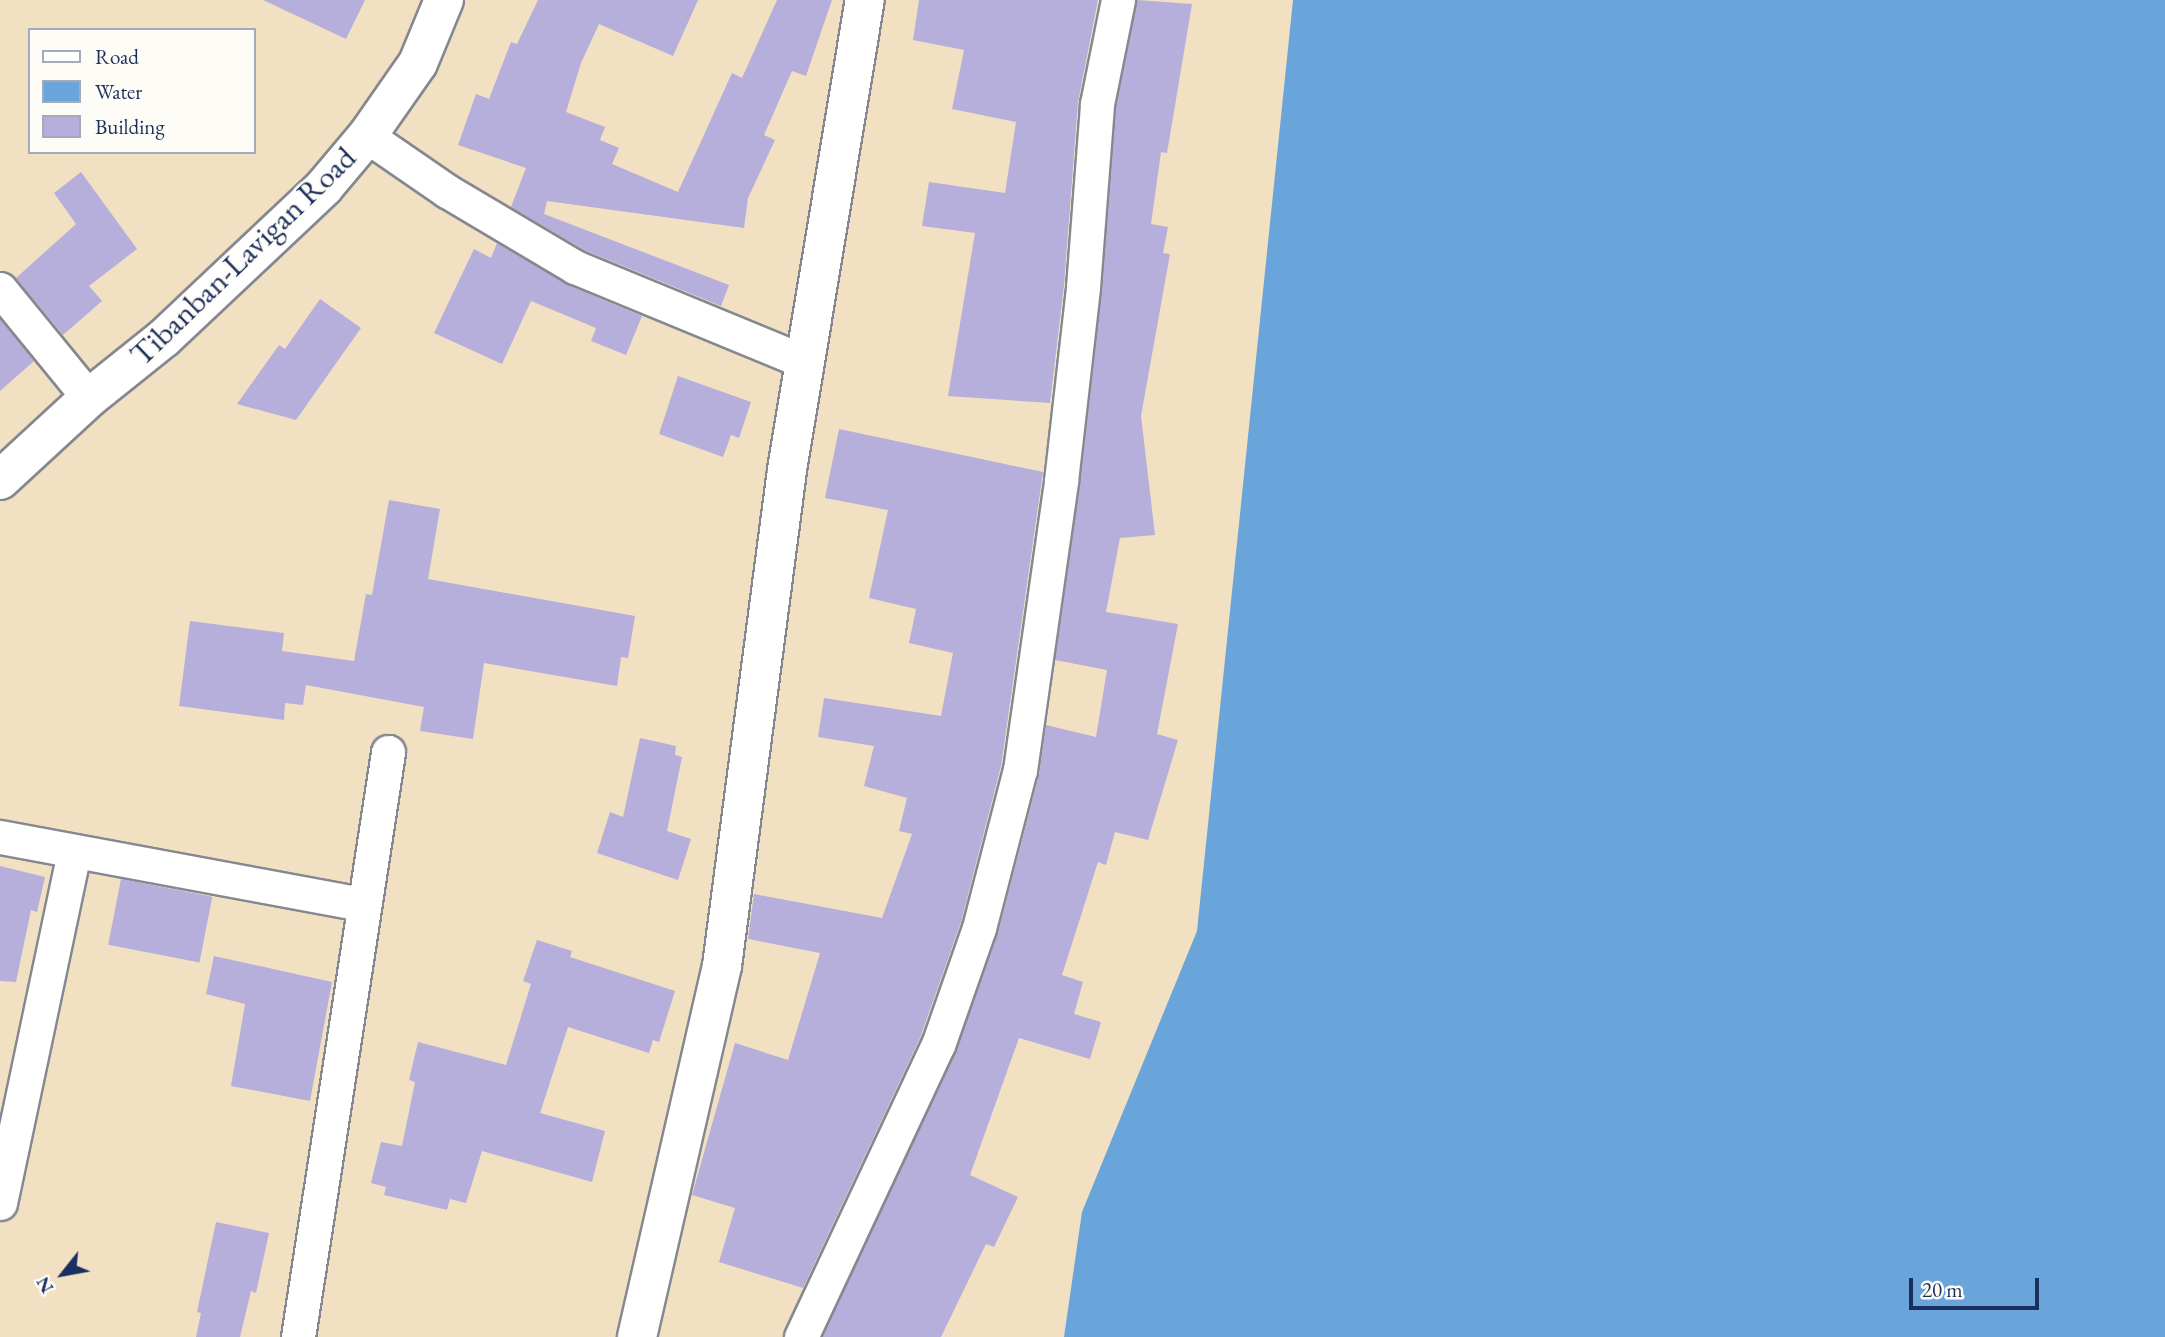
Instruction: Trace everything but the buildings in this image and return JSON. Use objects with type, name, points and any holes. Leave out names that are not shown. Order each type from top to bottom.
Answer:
[{"type":"street","name":"Tibanban-Lavigan Road","points":[[0,480],[89,398],[164,338],[324,187],[367,136],[418,63],[444,0]]},
{"type":"street","points":[[637,1337],[722,966],[787,470],[865,0]]},
{"type":"street","points":[[801,1337],[938,1045],[979,928],[1020,770],[1061,481],[1083,287],[1097,104],[1118,0]]},
{"type":"street","points":[[367,136],[447,191],[575,267],[805,362]]},
{"type":"street","points":[[0,289],[89,398]]},
{"type":"street","points":[[298,1337],[388,752]]},
{"type":"street","points":[[0,837],[74,853],[363,904]]},
{"type":"street","points":[[0,1203],[74,853]]},
{"type":"water","points":[[1293,0],[2165,0],[2165,1337],[1064,1337],[1082,1212],[1197,931]]}]
